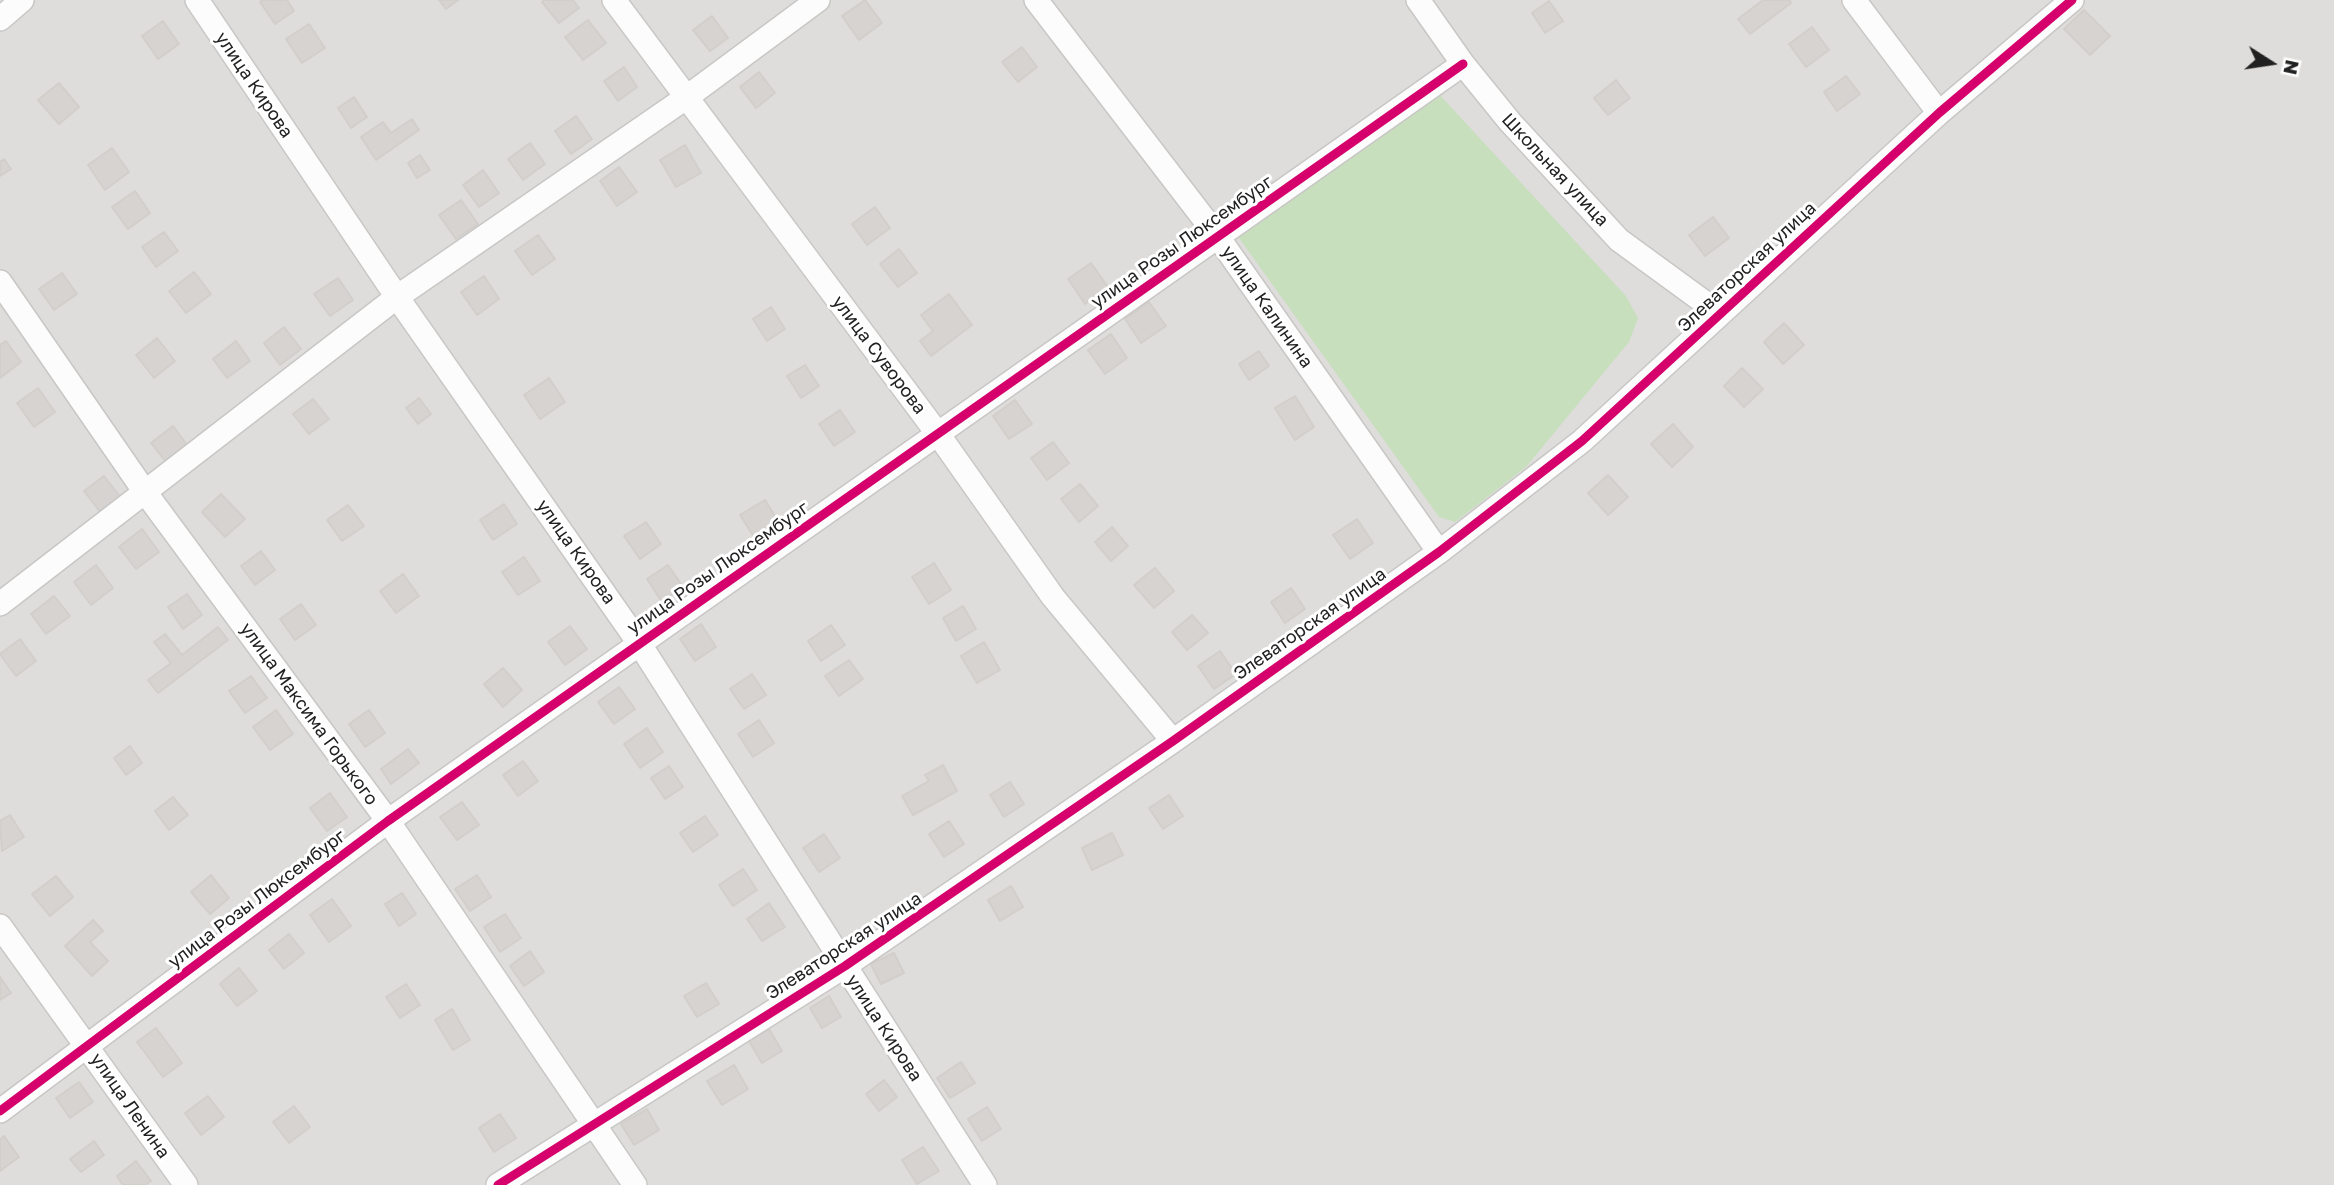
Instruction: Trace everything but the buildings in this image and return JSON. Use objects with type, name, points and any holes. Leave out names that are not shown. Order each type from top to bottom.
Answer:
[{"type":"street","points":[[0,19],[22,0]]},
{"type":"street","name":"улица Кирова","points":[[197,0],[397,297],[639,643],[985,1185]]},
{"type":"street","name":"улица Суворова","points":[[614,0],[938,434],[1053,597],[1173,741]]},
{"type":"street","points":[[0,604],[397,297],[687,97],[818,0]]},
{"type":"street","name":"улица Калинина","points":[[1036,0],[1218,237],[1439,552]]},
{"type":"street","name":"Школьная улица","points":[[1418,0],[1463,64],[1510,122],[1619,240],[1719,313]]},
{"type":"street","points":[[1854,0],[1939,113]]},
{"type":"street","name":"Элеваторская улица","points":[[498,1185],[845,966],[1173,741],[1439,552],[1582,441],[1939,113],[2072,0]]},
{"type":"street","name":"улица Розы Люксембург","points":[[0,1111],[388,821],[1463,64]]},
{"type":"street","name":"улица Максима Горького","points":[[0,282],[145,492],[388,821],[635,1185]]},
{"type":"street","name":"улица Ленина","points":[[0,926],[186,1185]]},
{"type":"shaded area","points":[[0,0],[2334,0],[2334,1185],[0,1185]]},
{"type":"green space","points":[[1436,91],[1626,296],[1638,318],[1629,342],[1526,467],[1455,522],[1439,517],[1234,231]]},
{"type":"cycle path","points":[[498,1185],[845,966],[1173,741],[1439,552],[1582,441],[1939,113],[2072,0]]},
{"type":"cycle path","points":[[0,1111],[388,821],[1463,64]]}]
